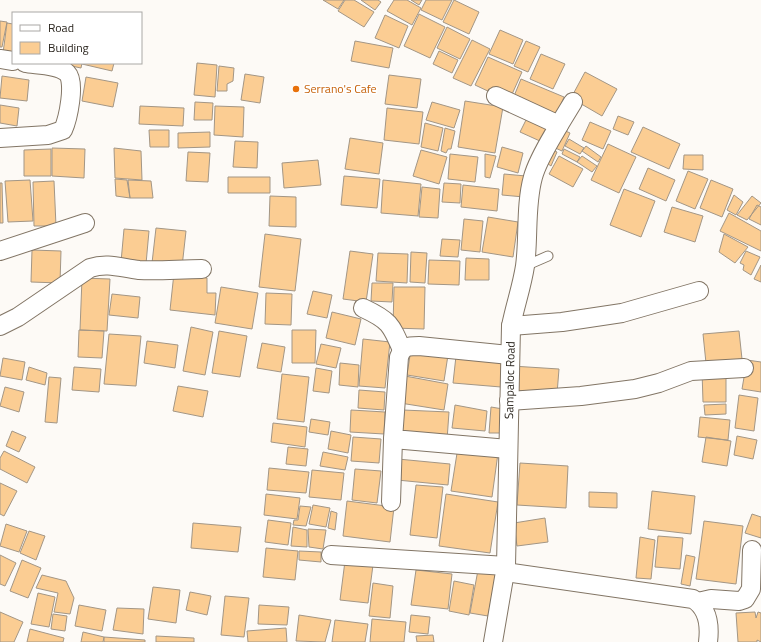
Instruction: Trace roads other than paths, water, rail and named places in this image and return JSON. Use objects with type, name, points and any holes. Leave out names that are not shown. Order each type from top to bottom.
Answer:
[{"type":"street","points":[[0,59],[12,61]]},
{"type":"street","points":[[0,138],[48,135],[63,130],[67,121],[71,83],[67,73],[60,68],[32,64]]},
{"type":"street","points":[[496,96],[559,125]]},
{"type":"street","name":"Sampaloc Road","points":[[493,642],[506,569],[511,326],[515,301],[525,266],[528,210],[533,177],[545,151],[572,102]]},
{"type":"street","points":[[0,251],[85,223]]},
{"type":"street","points":[[0,326],[18,317],[90,268],[101,264],[139,270],[202,269]]},
{"type":"street","points":[[511,326],[562,322],[622,314],[698,291]]},
{"type":"street","points":[[363,308],[382,317],[389,324],[402,350]]},
{"type":"street","points":[[391,502],[393,439],[399,357],[402,350],[407,346],[419,346],[510,355]]},
{"type":"street","points":[[509,401],[581,396],[635,389],[659,383],[691,371],[744,368]]},
{"type":"street","points":[[393,439],[508,450]]},
{"type":"street","points":[[698,602],[711,599],[739,601],[745,599],[751,589],[752,550]]},
{"type":"street","points":[[331,555],[506,569],[688,598],[703,606],[709,632],[708,642]]},
{"type":"lane","points":[[525,266],[548,256]]},
{"type":"place","name":"Serrano's Cafe","points":[[296,89]]}]
